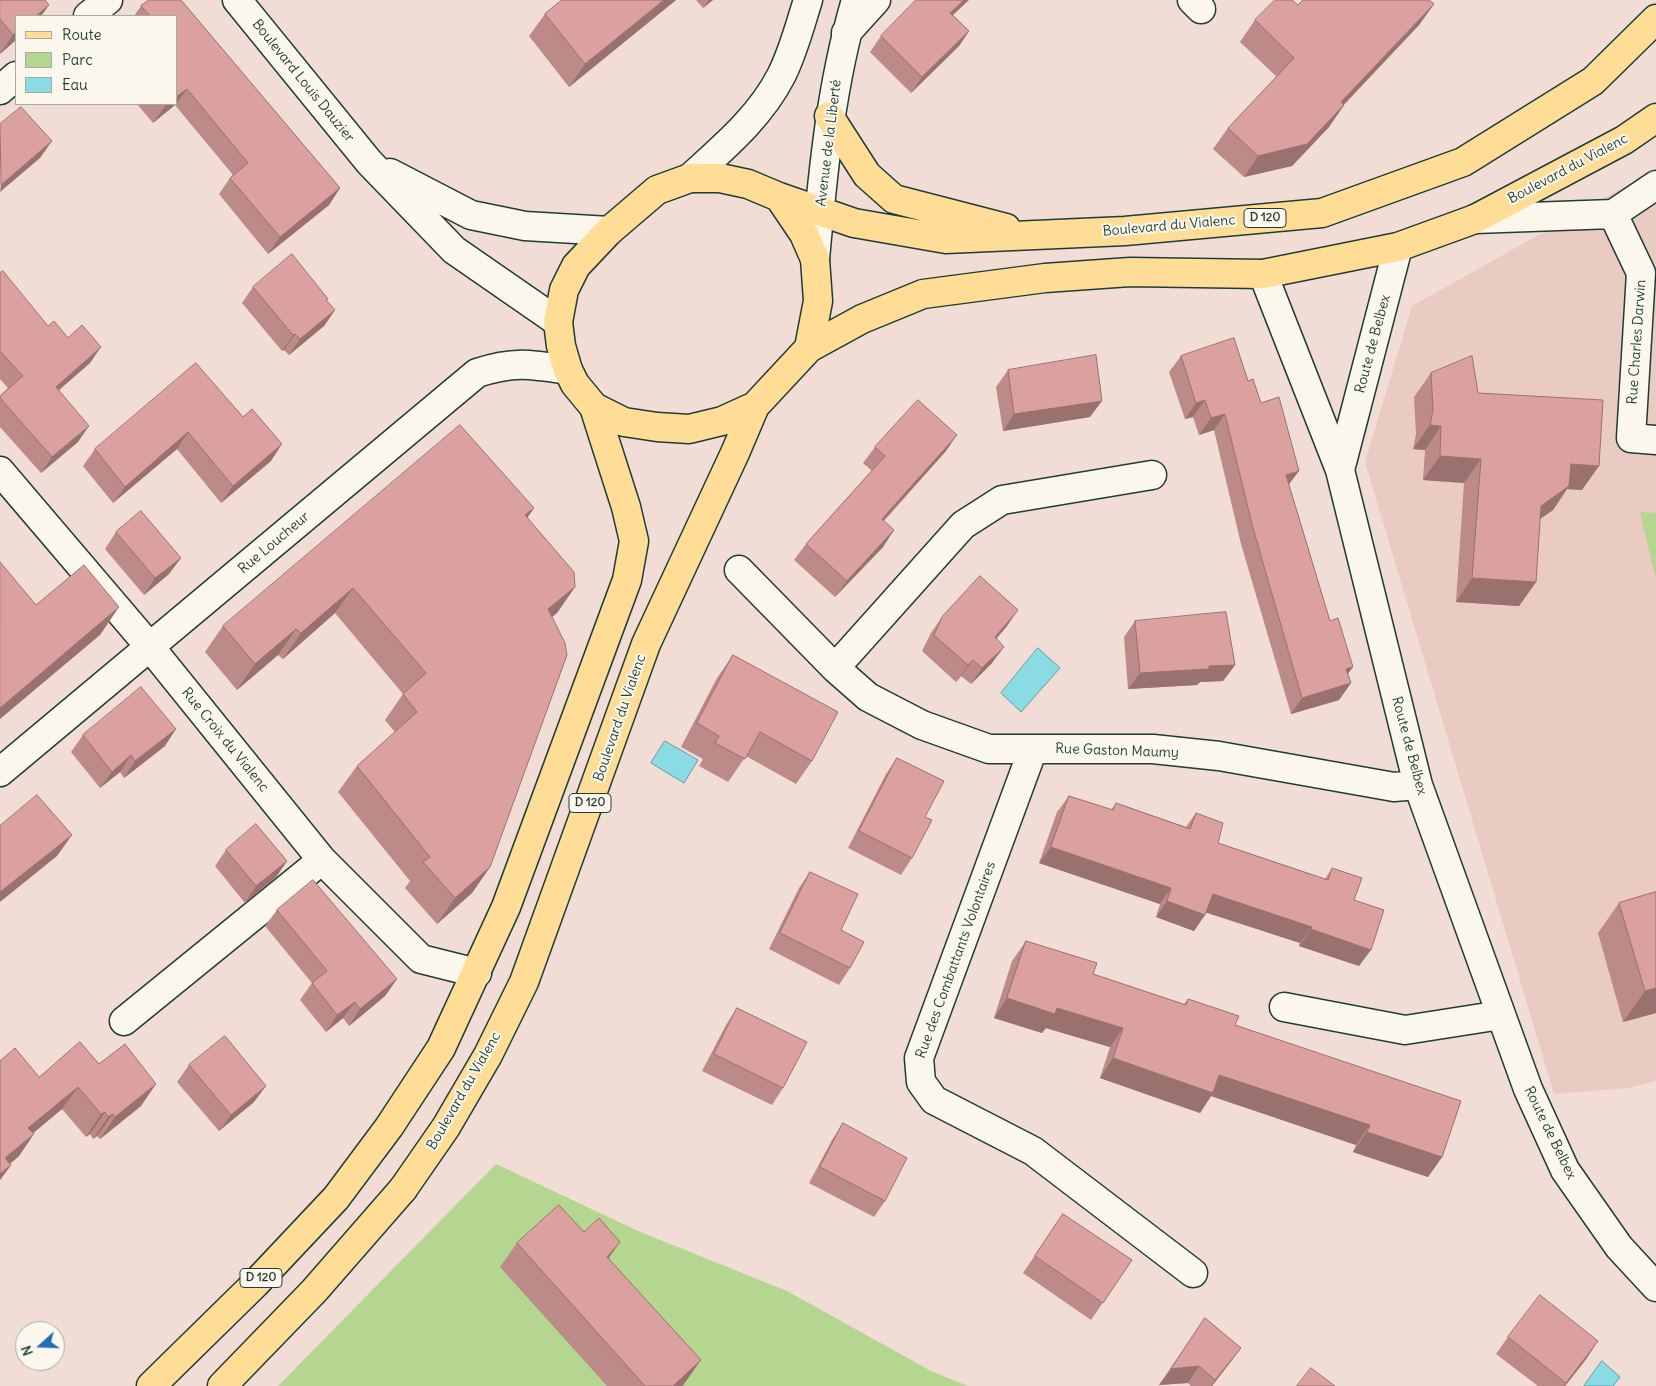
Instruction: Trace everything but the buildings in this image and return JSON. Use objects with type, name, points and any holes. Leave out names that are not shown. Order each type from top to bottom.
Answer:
[{"type":"main road","name":"Boulevard du Vialenc","points":[[558,322],[564,290],[576,266],[609,231],[657,190],[690,178],[720,178],[748,184],[779,197],[854,222],[946,239],[1125,231],[1322,213],[1463,162],[1593,81],[1656,19]]},
{"type":"main road","points":[[829,116],[867,176],[894,199],[1039,236]]},
{"type":"main road","name":"Boulevard du Vialenc","points":[[809,348],[862,319],[923,294],[1045,278],[1121,273],[1263,274],[1398,247],[1475,219],[1624,140],[1656,118]]},
{"type":"main road","points":[[558,322],[568,370],[575,384],[594,407],[624,422],[657,428],[689,429],[722,421],[755,406],[809,348],[818,301],[815,259],[804,234],[779,197]]},
{"type":"main road","name":"Boulevard du Vialenc","points":[[222,1386],[314,1291],[403,1189],[446,1127],[488,1055],[524,982],[646,644],[736,453],[755,406]]},
{"type":"main road","name":"D 120","points":[[151,1386],[255,1284],[336,1198],[390,1127],[441,1048],[477,972],[506,907],[627,580],[634,541],[626,507],[594,407]]},
{"type":"street","points":[[89,15],[108,0]]},
{"type":"street","name":"Boulevard Louis Dauzier","points":[[237,0],[369,162],[454,250],[558,322]]},
{"type":"street","points":[[690,178],[741,131],[767,100],[782,74],[808,0]]},
{"type":"street","name":"Avenue de la Liberté","points":[[815,259],[829,116],[846,33],[856,0]]},
{"type":"street","points":[[846,33],[876,0]]},
{"type":"street","points":[[0,90],[15,77]]},
{"type":"street","name":"Boulevard Louis Dauzier","points":[[369,162],[471,215],[524,226],[609,231]]},
{"type":"street","points":[[1475,219],[1613,214],[1656,185]]},
{"type":"street","name":"Rue Charles Darwin","points":[[1613,214],[1641,273],[1631,438],[1656,440]]},
{"type":"street","name":"Route de Belbex","points":[[1340,470],[1398,247]]},
{"type":"street","name":"Route de Belbex","points":[[1263,274],[1340,470],[1418,785],[1528,1089],[1565,1170],[1619,1247],[1656,1287]]},
{"type":"street","name":"Rue Loucheur","points":[[0,772],[477,373],[500,365],[523,363],[568,370]]},
{"type":"street","name":"Rue Croix du Vialenc","points":[[0,471],[150,647],[322,860],[421,959],[477,972]]},
{"type":"street","points":[[835,668],[963,526],[1002,500],[1152,475]]},
{"type":"street","name":"Rue Gaston Maumy","points":[[739,570],[835,668],[868,697],[922,725],[989,749],[1153,749],[1219,756],[1394,787],[1418,785]]},
{"type":"street","name":"Rue des Combattants Volontaires","points":[[1032,749],[919,1058],[921,1082],[934,1100],[1033,1151],[1193,1273]]},
{"type":"street","points":[[124,1021],[322,860]]},
{"type":"street","points":[[1284,1007],[1405,1030],[1501,1016]]},
{"type":"shaded area","points":[[1656,169],[1656,1081],[1629,1088],[1554,1094],[1365,462],[1412,306]]},
{"type":"green space","points":[[1640,512],[1656,513],[1656,580]]},
{"type":"green space","points":[[496,1164],[638,1231],[787,1291],[931,1371],[968,1386],[278,1386]]},
{"type":"water","points":[[1038,648],[1060,668],[1021,712],[1001,693]]},
{"type":"water","points":[[665,741],[698,760],[684,783],[651,763]]},
{"type":"water","points":[[1602,1361],[1620,1377],[1613,1386],[1584,1386]]}]
